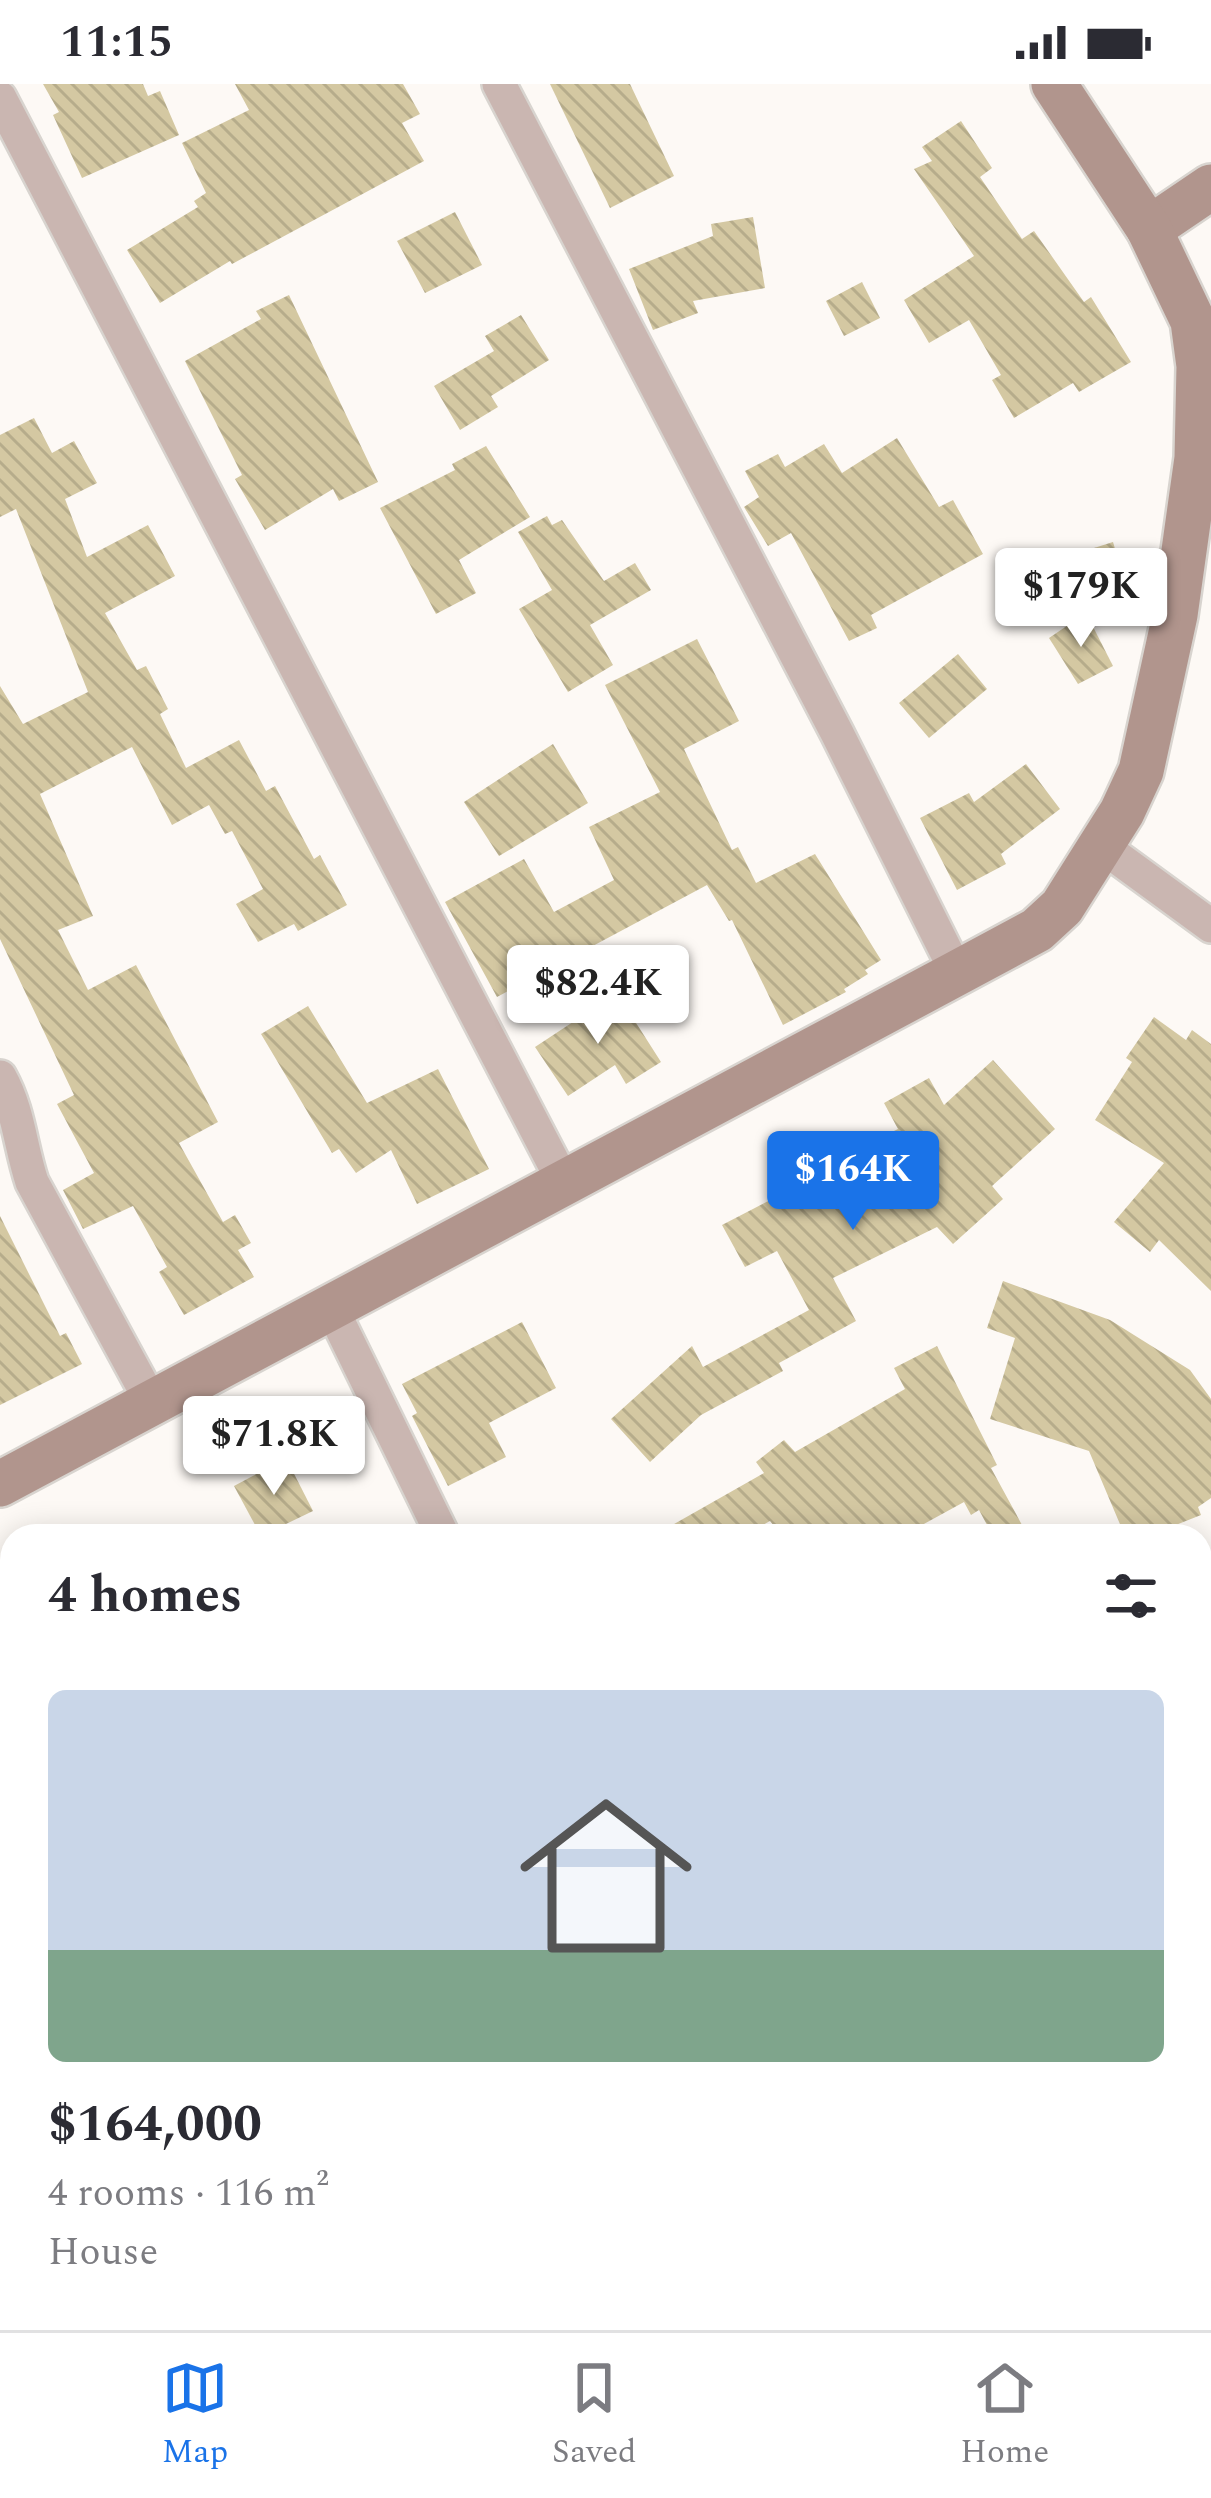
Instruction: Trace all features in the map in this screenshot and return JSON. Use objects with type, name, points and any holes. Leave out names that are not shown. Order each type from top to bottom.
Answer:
[{"type":"street","points":[[499,84],[957,973]]},
{"type":"street","points":[[0,1484],[957,973],[1037,929],[1062,907],[1103,848],[1141,771],[1175,614],[1197,458],[1199,366],[1193,321],[1149,229],[1054,84]]},
{"type":"street","points":[[0,98],[565,1185]]},
{"type":"street","points":[[1149,229],[1211,187]]},
{"type":"street","points":[[1103,848],[1211,926]]},
{"type":"street","points":[[0,1077],[20,1125],[22,1152],[32,1182],[152,1405]]},
{"type":"street","points":[[332,1310],[437,1524]]},
{"type":"building","points":[[43,84],[143,84],[148,96],[160,91],[179,135],[82,178],[53,115],[59,112]]},
{"type":"building","points":[[235,84],[403,84],[420,114],[402,123],[424,161],[230,261],[160,303],[127,250],[198,207],[194,201],[206,193],[182,143],[249,110]]},
{"type":"building","points":[[550,84],[630,84],[674,176],[610,208]]},
{"type":"building","points":[[961,121],[992,168],[980,177],[1022,239],[1034,231],[1084,302],[1091,297],[1131,362],[1079,392],[1073,383],[1014,418],[992,380],[1001,375],[969,320],[929,343],[904,300],[974,256],[914,169],[932,161],[922,147]]},
{"type":"building","points":[[455,212],[482,265],[425,293],[397,241]]},
{"type":"building","points":[[753,217],[765,288],[693,301],[698,313],[653,330],[629,269],[713,236],[711,224]]},
{"type":"building","points":[[862,282],[880,318],[844,336],[826,301]]},
{"type":"building","points":[[289,295],[378,482],[339,501],[333,489],[265,530],[235,479],[242,475],[185,361],[261,319],[256,311]]},
{"type":"building","points":[[521,315],[549,360],[491,396],[498,407],[460,430],[434,386],[494,351],[485,336]]},
{"type":"building","points":[[34,418],[52,453],[74,441],[97,483],[65,499],[87,557],[148,525],[175,576],[105,613],[137,670],[146,666],[168,709],[160,714],[186,768],[239,740],[266,791],[275,786],[314,859],[320,855],[347,905],[298,931],[294,924],[258,942],[236,904],[263,889],[232,831],[225,834],[209,805],[172,825],[132,747],[40,794],[93,916],[58,930],[88,990],[136,965],[218,1122],[179,1143],[223,1222],[235,1215],[251,1243],[238,1250],[254,1277],[184,1315],[159,1272],[167,1267],[133,1206],[83,1229],[63,1190],[94,1173],[57,1104],[74,1095],[0,939],[0,686],[23,724],[88,692],[16,509],[0,517],[0,435]]},
{"type":"building","points":[[897,438],[939,507],[953,500],[983,554],[871,615],[877,628],[849,641],[791,533],[768,546],[744,507],[759,497],[745,471],[778,454],[785,467],[824,444],[842,473]]},
{"type":"building","points":[[486,446],[530,517],[459,560],[476,593],[436,614],[380,508],[455,470],[452,464]]},
{"type":"building","points":[[547,516],[552,525],[562,520],[604,581],[635,563],[651,590],[590,625],[613,665],[568,692],[519,609],[552,590],[518,532]]},
{"type":"building","points":[[1113,542],[1124,579],[1098,588],[1101,597],[1071,607],[1056,560]]},
{"type":"building","points":[[1086,613],[1113,666],[1078,684],[1049,638]]},
{"type":"building","points":[[697,639],[739,721],[684,749],[732,850],[738,847],[756,883],[815,854],[881,960],[846,992],[783,1025],[732,920],[707,885],[497,997],[445,902],[524,859],[554,912],[614,880],[589,827],[660,792],[605,685]]},
{"type":"building","points":[[958,654],[987,689],[929,738],[899,703]]},
{"type":"building","points":[[553,744],[588,803],[499,856],[464,802]]},
{"type":"building","points":[[1026,764],[1060,809],[1001,854],[1006,864],[957,890],[920,818],[969,793],[974,802]]},
{"type":"building","points":[[617,993],[661,1062],[626,1084],[615,1065],[568,1096],[535,1047]]},
{"type":"building","points":[[308,1006],[367,1103],[438,1069],[489,1169],[417,1204],[391,1150],[356,1173],[339,1149],[332,1153],[261,1034]]},
{"type":"building","points":[[1154,1017],[1186,1040],[1192,1030],[1211,1044],[1211,1291],[1159,1240],[1150,1252],[1114,1222],[1164,1163],[1095,1120],[1132,1062],[1126,1058]]},
{"type":"building","points":[[993,1060],[1055,1129],[992,1186],[1003,1199],[953,1244],[937,1227],[833,1278],[856,1321],[779,1363],[783,1371],[701,1415],[650,1462],[611,1419],[692,1346],[703,1367],[809,1310],[777,1251],[745,1267],[722,1225],[807,1181],[804,1175],[898,1129],[884,1103],[929,1078],[944,1105]]},
{"type":"building","points":[[0,1216],[60,1336],[66,1333],[82,1364],[0,1405]]},
{"type":"building","points":[[1003,1281],[1110,1320],[1190,1370],[1211,1399],[1211,1498],[1198,1507],[1201,1515],[1178,1524],[1120,1524],[1089,1451],[990,1419],[1015,1338],[987,1328]]},
{"type":"building","points":[[522,1322],[556,1388],[489,1423],[506,1457],[448,1486],[412,1416],[417,1413],[402,1384]]},
{"type":"building","points":[[937,1346],[1021,1524],[987,1524],[979,1510],[971,1515],[964,1502],[924,1524],[674,1524],[764,1473],[756,1462],[784,1440],[795,1452],[905,1389],[894,1368]]},
{"type":"building","points":[[286,1458],[313,1511],[286,1524],[255,1524],[234,1486]]}]
